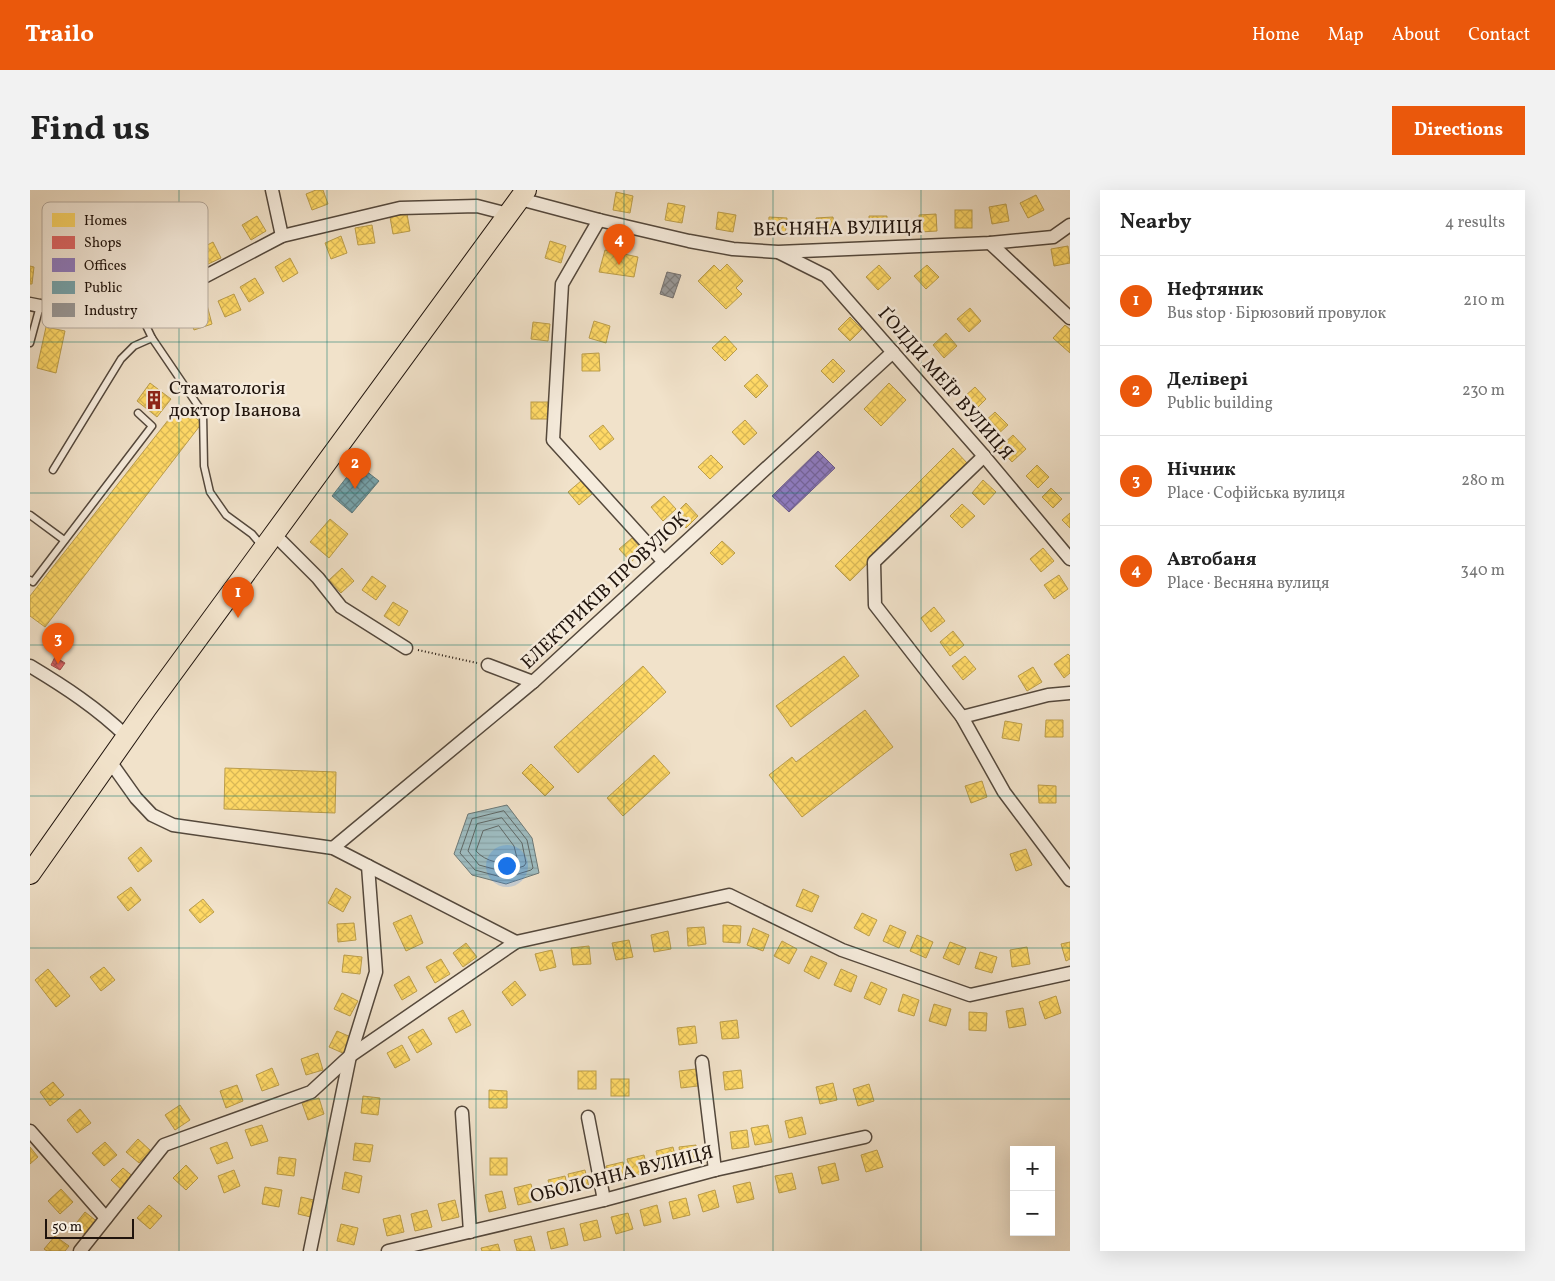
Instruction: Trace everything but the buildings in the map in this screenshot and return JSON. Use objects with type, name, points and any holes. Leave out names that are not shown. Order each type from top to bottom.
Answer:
[{"type":"highway","points":[[30,874],[126,736],[518,201]]},
{"type":"street","points":[[272,190],[282,236]]},
{"type":"street","name":"ВЕСНЯНА ВУЛИЦЯ","points":[[208,275],[282,236],[400,208],[477,206],[518,201],[689,241],[733,249],[778,252],[990,243],[1053,236],[1070,225]]},
{"type":"street","points":[[599,220],[562,284],[553,440],[664,562]]},
{"type":"street","points":[[990,243],[1070,318]]},
{"type":"street","name":"ҐОЛДИ МЕЇР ВУЛИЦЯ","points":[[778,252],[826,276],[984,456],[1070,559]]},
{"type":"street","name":"ЕЛЕКТРИКІВ ПРОВУЛОК","points":[[333,848],[533,682],[893,352]]},
{"type":"street","points":[[984,456],[874,562],[875,605],[962,717],[1004,792],[1070,880]]},
{"type":"street","points":[[269,541],[318,578],[341,607],[406,648]]},
{"type":"street","points":[[488,665],[533,682]]},
{"type":"street","points":[[30,666],[70,690],[114,724],[126,736]]},
{"type":"street","points":[[962,717],[1048,695],[1070,693]]},
{"type":"street","points":[[109,760],[136,798],[152,815],[174,825],[333,848],[516,942]]},
{"type":"street","points":[[310,1251],[350,1056],[376,972],[368,866]]},
{"type":"street","points":[[80,1251],[164,1144],[311,1092],[350,1056],[516,942],[729,895],[842,950],[970,995],[1070,973]]},
{"type":"street","points":[[702,1062],[715,1170]]},
{"type":"street","points":[[462,1113],[470,1232]]},
{"type":"street","points":[[588,1117],[604,1200]]},
{"type":"street","points":[[30,1131],[106,1218]]},
{"type":"street","name":"ОБОЛОННА ВУЛИЦЯ","points":[[388,1251],[604,1200],[715,1170],[865,1137]]},
{"type":"lane","points":[[30,342],[35,305]]},
{"type":"lane","points":[[147,328],[203,414],[204,466],[210,492],[226,515],[252,534],[269,541]]},
{"type":"lane","points":[[53,470],[121,359],[134,346],[152,338]]},
{"type":"lane","points":[[30,580],[32,582],[152,426],[138,413]]},
{"type":"lane","points":[[30,515],[64,540]]},
{"type":"path","points":[[406,648],[488,665]]},
{"type":"water","points":[[507,805],[532,838],[539,873],[506,884],[472,875],[454,854],[468,814]]},
{"type":"place","name":"Автобаня","points":[[619,265]]},
{"type":"place","name":"Стаматологія доктор Іванова","points":[[154,400]]},
{"type":"place","name":"Делівері","points":[[355,489]]},
{"type":"place","name":"Нефтяник","points":[[238,618]]},
{"type":"place","name":"Нічник","points":[[58,664]]}]
